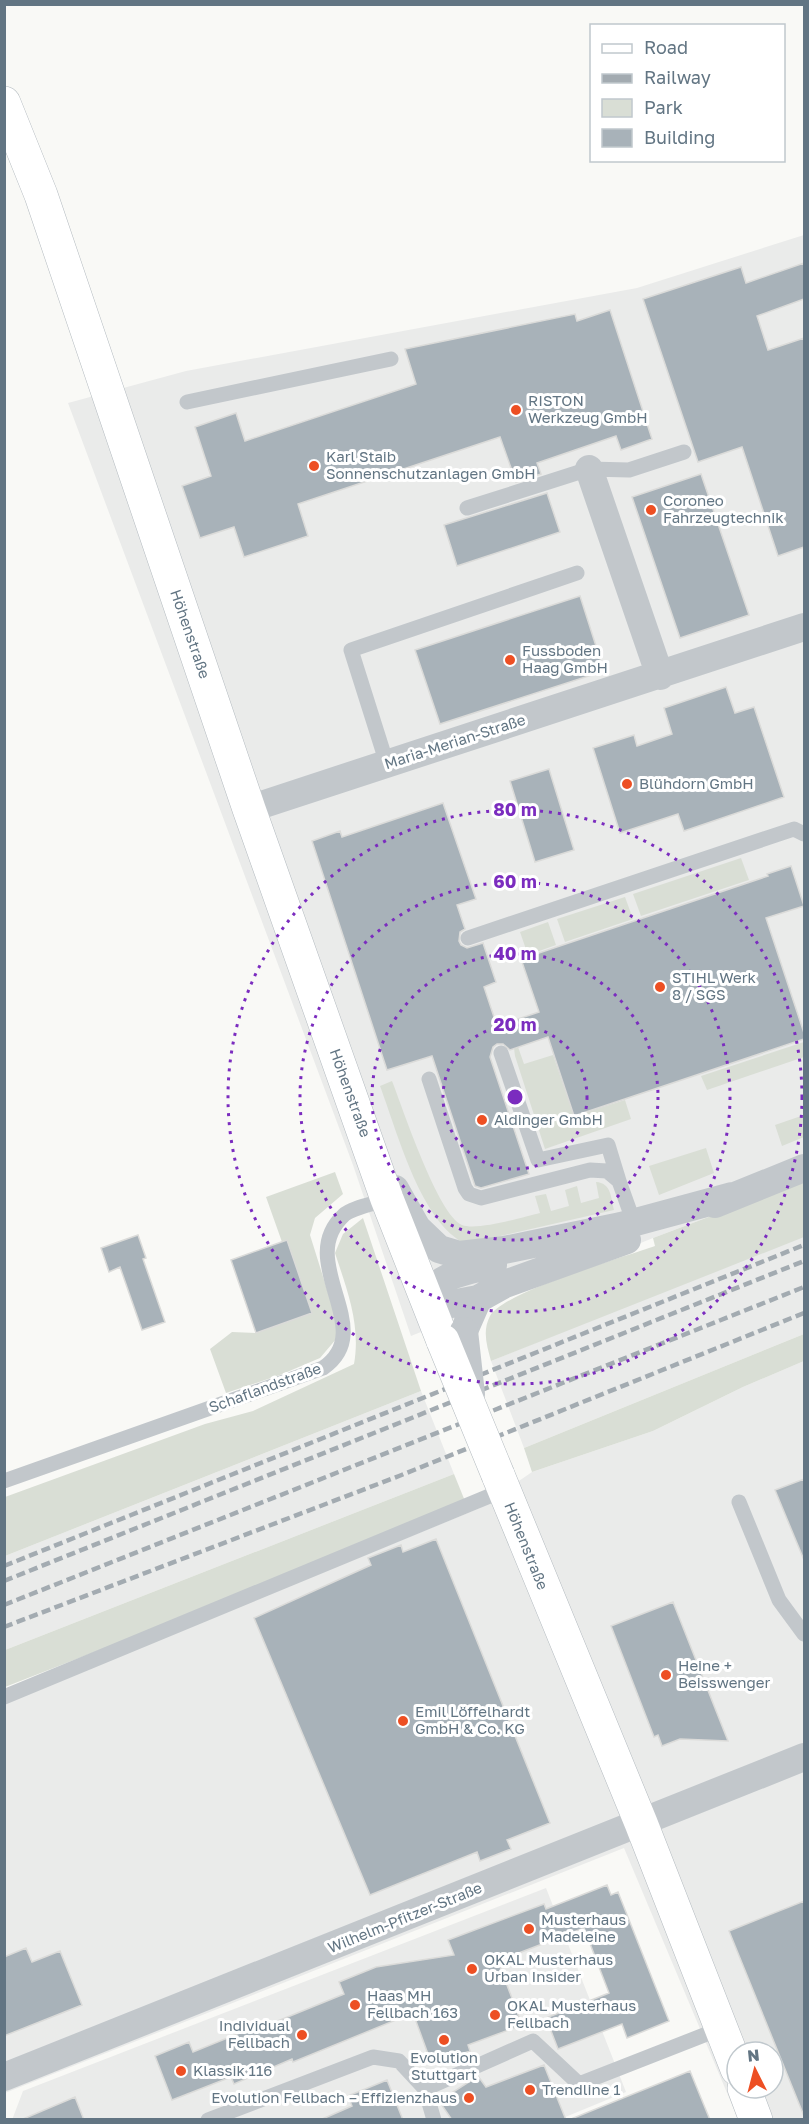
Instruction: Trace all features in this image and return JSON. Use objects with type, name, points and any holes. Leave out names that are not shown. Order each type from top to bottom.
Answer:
[{"type":"main road","name":"Höhenstraße","points":[[4,102],[41,195],[249,809],[387,1199],[430,1308],[454,1336],[473,1414],[641,1823],[726,2040]]},
{"type":"main road","points":[[748,2100],[756,2120]]},
{"type":"street","points":[[589,469],[660,676]]},
{"type":"street","name":"Maria-Merian-Straße","points":[[249,809],[804,627]]},
{"type":"street","points":[[365,1136],[417,1228],[439,1249],[459,1255],[504,1250],[628,1225]]},
{"type":"street","points":[[732,1196],[453,1275],[438,1282],[430,1308],[478,1299],[505,1284],[664,1226],[804,1168]]},
{"type":"street","points":[[454,1336],[478,1299]]},
{"type":"street","name":"Wilhelm-Pfitzer-Straße","points":[[4,2077],[804,1757]]},
{"type":"lane","points":[[187,402],[391,359]]},
{"type":"lane","points":[[467,508],[589,469],[629,470],[684,452]]},
{"type":"lane","points":[[387,764],[351,650],[577,573]]},
{"type":"lane","points":[[468,938],[794,829],[804,834]]},
{"type":"lane","points":[[501,1053],[538,1160],[608,1145],[619,1181],[628,1225]]},
{"type":"lane","points":[[429,1079],[465,1188],[470,1194],[481,1198],[590,1170],[607,1171],[619,1181]]},
{"type":"lane","name":"Schaflandstraße","points":[[4,1481],[323,1368],[333,1360],[342,1347],[344,1332],[326,1257],[330,1233],[345,1214],[387,1199]]},
{"type":"lane","points":[[4,1697],[501,1483]]},
{"type":"lane","points":[[739,1502],[779,1600],[804,1634]]},
{"type":"lane","points":[[425,2089],[533,2041],[579,2084],[722,2028]]},
{"type":"lane","points":[[207,2120],[373,2057],[399,2061],[425,2089],[434,2120]]},
{"type":"shaded area","points":[[804,235],[804,1181],[653,1238],[411,1336],[353,1165],[68,403],[186,371],[637,288]]},
{"type":"shaded area","points":[[804,1233],[804,1334],[524,1448],[491,1361]]},
{"type":"shaded area","points":[[804,1361],[804,2119],[738,2119],[730,2100],[785,2100],[785,2040],[725,2040],[725,2088],[624,1848],[5,2093],[5,1702],[480,1508],[532,1472],[653,1431],[743,1387]]},
{"type":"shaded area","points":[[421,1391],[454,1474],[5,1650],[5,1556]]},
{"type":"shaded area","points":[[546,1888],[626,2092],[558,2120],[12,2120],[23,2091]]},
{"type":"green space","points":[[741,858],[749,880],[641,916],[633,894]]},
{"type":"green space","points":[[625,897],[633,919],[565,942],[557,919]]},
{"type":"green space","points":[[548,922],[556,945],[528,955],[520,932]]},
{"type":"green space","points":[[804,1042],[804,1057],[707,1090],[701,1076]]},
{"type":"green space","points":[[518,1047],[524,1064],[553,1055],[574,1116],[625,1100],[631,1119],[545,1149],[515,1056],[514,1048]]},
{"type":"green space","points":[[392,1081],[432,1182],[442,1202],[462,1225],[489,1225],[540,1213],[535,1196],[546,1194],[551,1211],[569,1206],[565,1190],[577,1186],[581,1203],[599,1198],[596,1182],[607,1188],[614,1210],[496,1237],[462,1242],[447,1230],[433,1213],[411,1172],[380,1086]]},
{"type":"green space","points":[[804,1115],[804,1137],[782,1146],[775,1125]]},
{"type":"green space","points":[[706,1148],[714,1173],[659,1195],[649,1166]]},
{"type":"green space","points":[[335,1172],[343,1194],[315,1218],[310,1235],[335,1315],[337,1338],[320,1358],[280,1375],[226,1393],[210,1349],[232,1332],[257,1333],[287,1241],[282,1242],[266,1197]]},
{"type":"green space","points":[[804,1181],[804,1237],[491,1361],[486,1338],[486,1327],[490,1316],[517,1296],[566,1276],[655,1246],[653,1238]]},
{"type":"green space","points":[[363,1218],[421,1391],[5,1556],[5,1497],[205,1424],[253,1411],[354,1364],[356,1335],[354,1321],[335,1253],[343,1234]]},
{"type":"green space","points":[[804,1334],[804,1361],[743,1387],[653,1431],[532,1472],[524,1448]]},
{"type":"green space","points":[[454,1474],[467,1506],[5,1687],[5,1650]]},
{"type":"building","points":[[804,263],[804,299],[757,316],[768,350],[804,338],[804,547],[778,556],[742,447],[698,462],[643,299],[741,267],[746,283]]},
{"type":"building","points":[[610,310],[652,439],[621,450],[616,436],[537,463],[541,474],[516,482],[500,437],[298,504],[308,536],[244,557],[234,527],[200,538],[182,486],[211,476],[195,427],[236,413],[245,441],[416,384],[405,349],[575,314],[577,321]]},
{"type":"building","points":[[701,474],[749,615],[680,638],[632,497]]},
{"type":"building","points":[[547,493],[560,532],[457,566],[444,525]]},
{"type":"building","name":"Fussboden Haag GmbH","points":[[580,596],[604,671],[440,724],[415,650]]},
{"type":"building","points":[[726,687],[735,713],[754,707],[784,797],[684,831],[678,814],[620,833],[593,748],[634,735],[637,746],[672,734],[664,708]]},
{"type":"building","points":[[549,769],[574,850],[535,862],[510,781]]},
{"type":"building","points":[[443,803],[476,899],[457,905],[465,929],[460,932],[459,941],[467,948],[483,943],[496,982],[484,987],[497,1026],[539,1012],[521,959],[768,876],[767,874],[791,866],[804,906],[766,918],[804,1039],[574,1116],[548,1037],[510,1050],[503,1044],[497,1044],[493,1047],[490,1057],[529,1174],[481,1188],[475,1186],[432,1056],[387,1070],[312,841],[340,831],[342,837]]},
{"type":"building","points":[[138,1235],[146,1258],[143,1259],[165,1322],[142,1330],[120,1267],[109,1272],[101,1248]]},
{"type":"building","points":[[287,1240],[312,1313],[256,1333],[231,1260]]},
{"type":"building","points":[[804,1479],[804,1560],[775,1490]]},
{"type":"building","name":"Emil Löffelhardt GmbH & Co. KG","points":[[436,1539],[550,1823],[507,1840],[511,1849],[480,1861],[477,1852],[370,1895],[254,1618],[371,1565],[368,1558],[401,1545],[403,1552]]},
{"type":"building","name":"Heine + Beisswenger","points":[[673,1602],[728,1741],[680,1739],[662,1746],[658,1735],[654,1737],[611,1626]]},
{"type":"building","points":[[607,1885],[611,1895],[618,1892],[669,2021],[627,2038],[622,2024],[558,2049],[546,2018],[609,1993],[584,1928],[498,1961],[522,2025],[468,2045],[470,2051],[432,2065],[413,2013],[293,2062],[292,2059],[234,2084],[231,2077],[172,2100],[155,2056],[189,2042],[193,2052],[252,2028],[253,2031],[344,1994],[339,1982],[376,1967],[454,1955],[448,1940],[544,1904],[546,1909]]},
{"type":"building","points":[[804,1901],[804,2116],[785,2069],[785,2040],[773,2040],[729,1931]]},
{"type":"building","points":[[26,1948],[32,1962],[60,1951],[82,2005],[4,2036],[4,1957]]},
{"type":"building","points":[[544,2065],[566,2120],[452,2120],[439,2101],[478,2076],[486,2087]]},
{"type":"building","points":[[690,2071],[710,2120],[571,2120],[571,2119]]},
{"type":"building","points":[[387,2080],[403,2120],[320,2120],[352,2106],[348,2096]]},
{"type":"building","points":[[75,2097],[84,2120],[23,2120],[23,2119]]},
{"type":"railway","points":[[4,1566],[804,1245]]},
{"type":"railway","points":[[4,1581],[804,1261]]},
{"type":"railway","points":[[4,1605],[804,1287]]},
{"type":"railway","points":[[4,1627],[399,1476],[804,1313]]},
{"type":"place","name":"RISTON Werkzeug GmbH","points":[[516,410]]},
{"type":"place","name":"Karl Staib Sonnenschutzanlagen GmbH","points":[[314,466]]},
{"type":"place","name":"Coroneo Fahrzeugtechnik","points":[[651,510]]},
{"type":"place","name":"Fussboden Haag GmbH","points":[[510,660]]},
{"type":"place","name":"Blühdorn GmbH","points":[[627,784]]},
{"type":"place","name":"STIHL Werk 8 / SGS","points":[[660,987]]},
{"type":"place","name":"Aldinger GmbH","points":[[482,1120]]},
{"type":"place","name":"Heine + Beisswenger","points":[[666,1675]]},
{"type":"place","name":"Emil Löffelhardt GmbH & Co. KG","points":[[403,1721]]},
{"type":"place","name":"Musterhaus Madeleine","points":[[529,1929]]},
{"type":"place","name":"OKAL Musterhaus Urban Insider","points":[[472,1969]]},
{"type":"place","name":"Haas MH Fellbach 163","points":[[355,2005]]},
{"type":"place","name":"OKAL Musterhaus Fellbach","points":[[495,2015]]},
{"type":"place","name":"Individual Fellbach","points":[[302,2035]]},
{"type":"place","name":"Evolution Stuttgart","points":[[444,2040]]},
{"type":"place","name":"Klassik 116","points":[[181,2071]]},
{"type":"place","name":"Trendline 1","points":[[530,2090]]},
{"type":"place","name":"Evolution Fellbach – Effizienzhaus","points":[[469,2098]]}]
